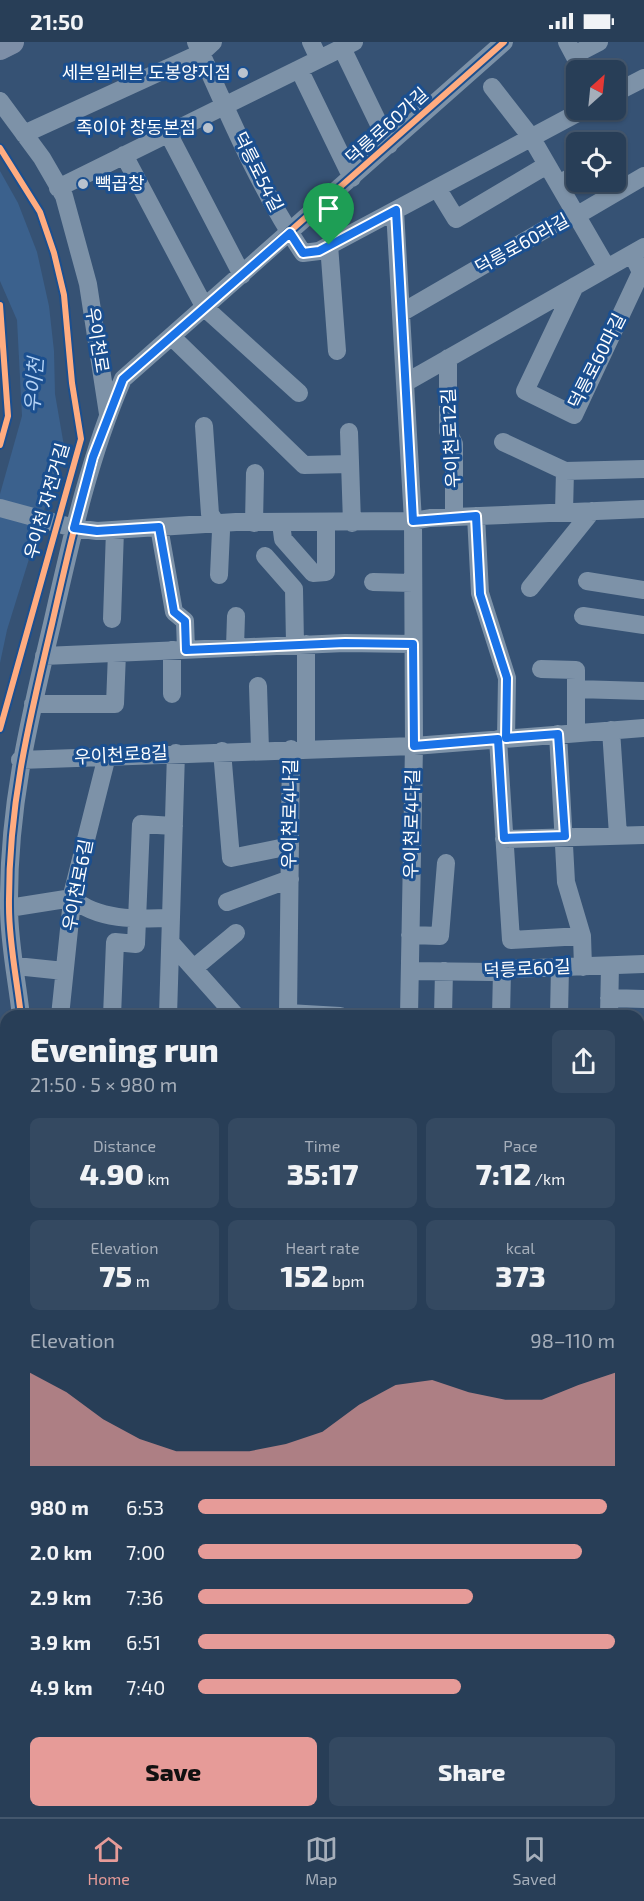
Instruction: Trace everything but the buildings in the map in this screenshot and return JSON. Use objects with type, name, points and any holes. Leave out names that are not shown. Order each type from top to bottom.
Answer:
[{"type":"main road","points":[[0,48],[12,42]]},
{"type":"street","points":[[311,42],[319,59]]},
{"type":"street","name":"덕릉로60가길","points":[[290,233],[504,42]]},
{"type":"street","points":[[574,56],[599,42]]},
{"type":"street","points":[[58,188],[348,45],[389,145]]},
{"type":"street","points":[[24,134],[203,46]]},
{"type":"street","name":"덕릉로54길","points":[[108,414],[123,379],[290,233],[224,105],[203,46]]},
{"type":"street","points":[[298,69],[352,178]]},
{"type":"street","points":[[626,87],[644,78]]},
{"type":"street","points":[[492,87],[531,137],[607,268]]},
{"type":"street","name":"우이천로","points":[[0,101],[64,196],[88,284],[108,414],[74,528],[20,760],[14,806],[9,908],[20,1010]]},
{"type":"street","points":[[290,233],[303,253],[319,251],[566,119]]},
{"type":"street","points":[[168,133],[242,275]]},
{"type":"street","points":[[124,155],[205,308],[299,393]]},
{"type":"street","points":[[437,188],[456,219],[547,165]]},
{"type":"street","name":"덕릉로60라길","points":[[401,313],[644,176]]},
{"type":"street","points":[[559,184],[566,180]]},
{"type":"street","name":"우이천로4다길","points":[[396,210],[413,521],[414,746],[409,1010]]},
{"type":"street","points":[[329,245],[337,351]]},
{"type":"street","name":"덕릉로60마길","points":[[405,383],[575,286],[638,251],[641,272],[574,415],[525,391],[575,286]]},
{"type":"street","points":[[172,337],[303,465],[350,464]]},
{"type":"street","name":"우이천로12길","points":[[448,358],[448,431],[454,444],[454,517]]},
{"type":"street","points":[[101,364],[107,372],[123,379]]},
{"type":"street","points":[[204,426],[210,514],[221,531],[219,575]]},
{"type":"street","points":[[349,432],[352,523]]},
{"type":"street","points":[[502,442],[565,471],[644,469]]},
{"type":"street","points":[[564,512],[565,471]]},
{"type":"street","points":[[254,523],[255,473]]},
{"type":"street","points":[[0,508],[74,528],[97,531],[217,524],[413,521],[454,517],[644,509]]},
{"type":"street","points":[[531,588],[592,511]]},
{"type":"street","points":[[476,516],[480,594],[507,678],[502,739],[504,838],[511,940],[582,936]]},
{"type":"street","points":[[281,523],[284,539],[313,573],[326,572],[326,523]]},
{"type":"street","points":[[159,527],[174,612],[185,621],[172,694]]},
{"type":"street","points":[[112,619],[115,530]]},
{"type":"street","points":[[265,556],[294,589],[300,644],[299,749]]},
{"type":"street","points":[[587,581],[644,591]]},
{"type":"street","points":[[373,582],[413,583]]},
{"type":"street","points":[[235,647],[236,616]]},
{"type":"street","points":[[583,616],[644,626]]},
{"type":"street","points":[[44,657],[300,644],[413,644]]},
{"type":"street","points":[[33,704],[115,704],[117,653]]},
{"type":"street","points":[[541,669],[576,670],[576,689],[567,734],[566,882],[582,936],[583,967]]},
{"type":"street","points":[[258,686],[261,750]]},
{"type":"street","points":[[576,689],[644,691]]},
{"type":"street","name":"우이천로8길","points":[[20,760],[222,751],[414,746],[644,728]]},
{"type":"street","points":[[611,730],[618,835]]},
{"type":"street","name":"우이천로4나길","points":[[288,1010],[290,846],[299,749]]},
{"type":"street","points":[[222,751],[231,858],[290,846]]},
{"type":"street","points":[[168,1010],[176,753]]},
{"type":"street","name":"우이천로6길","points":[[61,1010],[72,898],[107,756]]},
{"type":"street","points":[[112,1010],[115,942],[136,944],[141,824],[174,826]]},
{"type":"street","points":[[504,838],[644,835]]},
{"type":"street","name":"우이천로4다길","points":[[410,935],[440,936],[446,863]]},
{"type":"street","name":"우이천로4나길","points":[[227,902],[290,879]]},
{"type":"street","points":[[9,908],[72,898],[82,907],[137,919],[171,918]]},
{"type":"street","points":[[194,968],[236,933]]},
{"type":"street","points":[[171,943],[231,1010]]},
{"type":"street","name":"덕릉로60길","points":[[410,971],[644,964]]},
{"type":"street","points":[[16,966],[64,971]]},
{"type":"street","points":[[610,966],[609,1007],[644,999]]},
{"type":"street","points":[[559,1010],[560,967]]},
{"type":"street","points":[[501,1010],[502,970]]},
{"type":"street","points":[[443,1010],[444,971]]},
{"type":"water","name":"우이천","points":[[0,171],[18,203],[37,252],[49,306],[54,351],[55,394],[64,446],[7,630],[0,663],[0,494],[22,416],[17,320],[0,281]]},
{"type":"cycle path","points":[[20,1010],[9,921],[12,834],[16,799],[35,695],[66,561],[100,438],[123,379],[504,42]]},
{"type":"cycle path","name":"우이천 자전거길","points":[[0,148],[40,212],[54,253],[64,295],[72,383],[81,439],[0,729]]},
{"type":"cycle path","points":[[0,305],[8,416],[0,445]]},
{"type":"place","name":"세븐일레븐 도봉양지점","points":[[243,73]]},
{"type":"place","name":"족이야 창동본점","points":[[208,128]]},
{"type":"place","name":"빽곱창","points":[[83,184]]},
{"type":"route","points":[[396,210],[413,521],[476,516],[480,594],[507,678],[506,738],[558,734],[565,836],[504,838],[498,739],[414,746],[413,644],[345,643],[186,650],[185,621],[174,612],[159,527],[97,531],[74,528],[93,457],[123,379],[290,233],[303,253],[319,251],[329,245],[396,210]]}]
